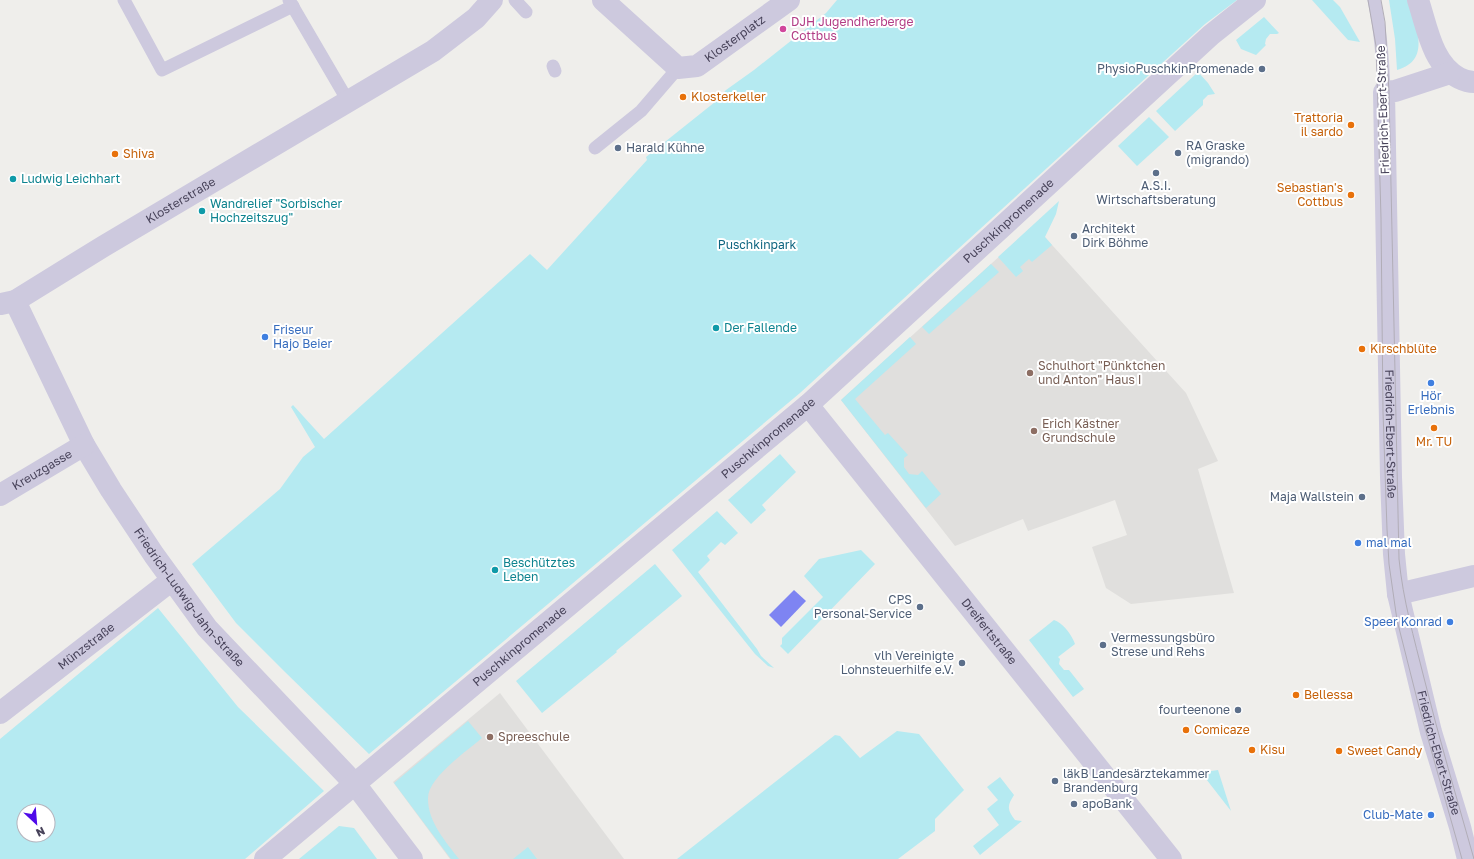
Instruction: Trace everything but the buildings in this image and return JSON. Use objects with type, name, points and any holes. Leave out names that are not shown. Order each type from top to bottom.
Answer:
[{"type":"street","name":"Klosterstraße","points":[[7,303],[433,51],[476,18],[492,0]]},
{"type":"street","points":[[603,0],[687,67]]},
{"type":"street","name":"Klosterplatz","points":[[687,67],[789,0]]},
{"type":"street","name":"Puschkinpromenade","points":[[265,859],[808,405],[1211,35],[1255,0]]},
{"type":"street","points":[[1418,0],[1434,52],[1450,73],[1468,82],[1474,82]]},
{"type":"street","points":[[1384,92],[1395,91],[1450,73]]},
{"type":"street","name":"Friedrich-Ebert-Straße","points":[[1384,92],[1390,477],[1394,554],[1398,594],[1431,732],[1460,827],[1468,859]]},
{"type":"street","name":"Friedrich-Ludwig-Jahn-Straße","points":[[7,303],[84,445],[111,490],[172,580],[207,628],[355,784],[412,859]]},
{"type":"street","name":"Dreifertstraße","points":[[808,405],[1171,859]]},
{"type":"street","name":"Kreuzgasse","points":[[0,495],[84,445]]},
{"type":"street","points":[[1398,594],[1474,576]]},
{"type":"street","name":"Münzstraße","points":[[0,713],[172,580]]},
{"type":"lane","points":[[124,0],[162,70],[291,3],[348,101]]},
{"type":"lane","points":[[515,0],[526,12]]},
{"type":"lane","name":"Friedrich-Ebert-Straße","points":[[1374,0],[1379,22],[1383,57],[1384,92]]},
{"type":"lane","name":"Klosterplatz","points":[[595,148],[641,110],[687,67]]},
{"type":"shaded area","name":"Erich Kästner Grundschule","points":[[1034,225],[1186,393],[1218,461],[1198,469],[1234,593],[1131,604],[1106,588],[1092,547],[1127,535],[1115,500],[1028,531],[1023,519],[955,546],[841,400]]},
{"type":"shaded area","points":[[794,590],[806,601],[781,627],[769,615]]},
{"type":"shaded area","name":"Spreeschule","points":[[500,693],[624,859],[450,859],[393,782]]},
{"type":"green space","name":"Puschkinpark","points":[[837,0],[1237,0],[1205,24],[800,393],[369,754],[236,623],[192,564],[280,489],[303,457],[315,447],[291,407],[293,405],[324,439],[530,254],[547,270],[647,160],[646,157],[715,102],[726,90],[754,70],[826,13]]},
{"type":"green space","points":[[1312,0],[1333,0],[1340,7],[1360,42],[1348,40]]},
{"type":"green space","points":[[1389,0],[1407,0],[1417,30],[1418,50],[1415,58],[1408,65],[1397,70],[1395,39]]},
{"type":"green space","points":[[1264,17],[1279,33],[1270,34],[1266,39],[1266,45],[1256,55],[1241,49],[1236,40]]},
{"type":"green space","points":[[1198,72],[1215,94],[1208,95],[1203,100],[1203,105],[1175,131],[1156,111]]},
{"type":"green space","points":[[1149,117],[1169,137],[1137,166],[1118,146]]},
{"type":"green space","points":[[1059,201],[1056,214],[1045,237],[1052,245],[1032,262],[1029,259],[1020,267],[1023,271],[1016,277],[998,257]]},
{"type":"green space","points":[[991,264],[999,272],[929,334],[922,327]]},
{"type":"green space","points":[[910,337],[916,344],[855,399],[885,435],[888,433],[908,455],[904,458],[904,467],[909,474],[918,475],[922,471],[941,494],[926,508],[841,400]]},
{"type":"green space","points":[[780,454],[796,472],[762,505],[766,510],[751,524],[728,500]]},
{"type":"green space","points":[[717,511],[738,533],[725,545],[721,542],[707,556],[710,560],[698,572],[761,656],[774,668],[768,666],[755,654],[672,550]]},
{"type":"green space","points":[[861,550],[875,564],[788,654],[780,646],[782,644],[782,638],[823,597],[804,576],[819,559]]},
{"type":"green space","points":[[655,564],[682,596],[616,651],[617,652],[542,713],[516,681]]},
{"type":"green space","points":[[158,608],[238,707],[324,791],[245,859],[0,859],[0,739]]},
{"type":"green space","points":[[1054,620],[1067,630],[1075,644],[1058,657],[1060,659],[1059,664],[1064,670],[1069,670],[1084,689],[1073,697],[1029,640]]},
{"type":"green space","points":[[468,721],[482,738],[458,757],[441,774],[429,791],[428,799],[434,824],[443,839],[459,859],[451,859],[394,783]]},
{"type":"green space","points":[[897,731],[919,734],[964,790],[935,819],[935,831],[898,859],[677,859],[835,735],[840,736],[860,758]]},
{"type":"green space","points":[[1218,770],[1231,811],[1203,775],[1184,775]]},
{"type":"green space","points":[[1000,777],[1014,795],[1009,805],[1010,813],[1015,820],[1022,821],[980,855],[973,846],[999,825],[987,809],[998,800],[987,787]]},
{"type":"green space","points":[[339,826],[354,828],[377,859],[299,859]]},
{"type":"green space","points":[[528,847],[537,859],[513,859]]},
{"type":"tram line","points":[[1368,0],[1376,46],[1381,218],[1383,412],[1389,564],[1397,620],[1419,707],[1462,859]]},
{"type":"tram line","points":[[1381,0],[1385,22],[1389,92],[1399,559],[1403,589],[1413,634],[1474,859]]},
{"type":"place","name":"DJH Jugendherberge Cottbus","points":[[783,29]]},
{"type":"place","name":"PhysioPuschkinPromenade","points":[[1262,69]]},
{"type":"place","name":"Klosterkeller","points":[[683,97]]},
{"type":"place","name":"Trattoria il sardo","points":[[1351,125]]},
{"type":"place","name":"Harald Kühne","points":[[618,148]]},
{"type":"place","name":"RA Graske (migrando)","points":[[1178,153]]},
{"type":"place","name":"Shiva","points":[[115,154]]},
{"type":"place","name":"A.S.I. Wirtschaftsberatung","points":[[1156,173]]},
{"type":"place","name":"Ludwig Leichhart","points":[[13,179]]},
{"type":"place","name":"Sebastian's Cottbus","points":[[1351,195]]},
{"type":"place","name":"Wandrelief \"Sorbischer Hochzeitszug\"","points":[[202,211]]},
{"type":"place","name":"Architekt Dirk Böhme","points":[[1074,236]]},
{"type":"place","name":"Der Fallende","points":[[716,328]]},
{"type":"place","name":"Friseur Hajo Beier","points":[[265,337]]},
{"type":"place","name":"Kirschblüte","points":[[1362,349]]},
{"type":"place","name":"Schulhort \"Pünktchen und Anton\" Haus I","points":[[1030,373]]},
{"type":"place","name":"Hör Erlebnis","points":[[1431,383]]},
{"type":"place","name":"Mr. TU","points":[[1434,428]]},
{"type":"place","name":"Erich Kästner Grundschule","points":[[1034,431]]},
{"type":"place","name":"Maja Wallstein","points":[[1362,497]]},
{"type":"place","name":"mal mal","points":[[1358,543]]},
{"type":"place","name":"Beschütztes Leben","points":[[495,570]]},
{"type":"place","name":"CPS Personal-Service","points":[[920,607]]},
{"type":"place","name":"Speer Konrad","points":[[1450,622]]},
{"type":"place","name":"Vermessungsbüro Strese und Rehs","points":[[1103,645]]},
{"type":"place","name":"vlh Vereinigte Lohnsteuerhilfe e.V.","points":[[962,663]]},
{"type":"place","name":"Bellessa","points":[[1296,695]]},
{"type":"place","name":"fourteenone","points":[[1238,710]]},
{"type":"place","name":"Comicaze","points":[[1186,730]]},
{"type":"place","name":"Spreeschule","points":[[490,737]]},
{"type":"place","name":"Kisu","points":[[1252,750]]},
{"type":"place","name":"Sweet Candy","points":[[1339,751]]},
{"type":"place","name":"läkB Landesärztekammer Brandenburg","points":[[1055,781]]},
{"type":"place","name":"apoBank","points":[[1074,804]]},
{"type":"place","name":"Club-Mate","points":[[1431,815]]}]
